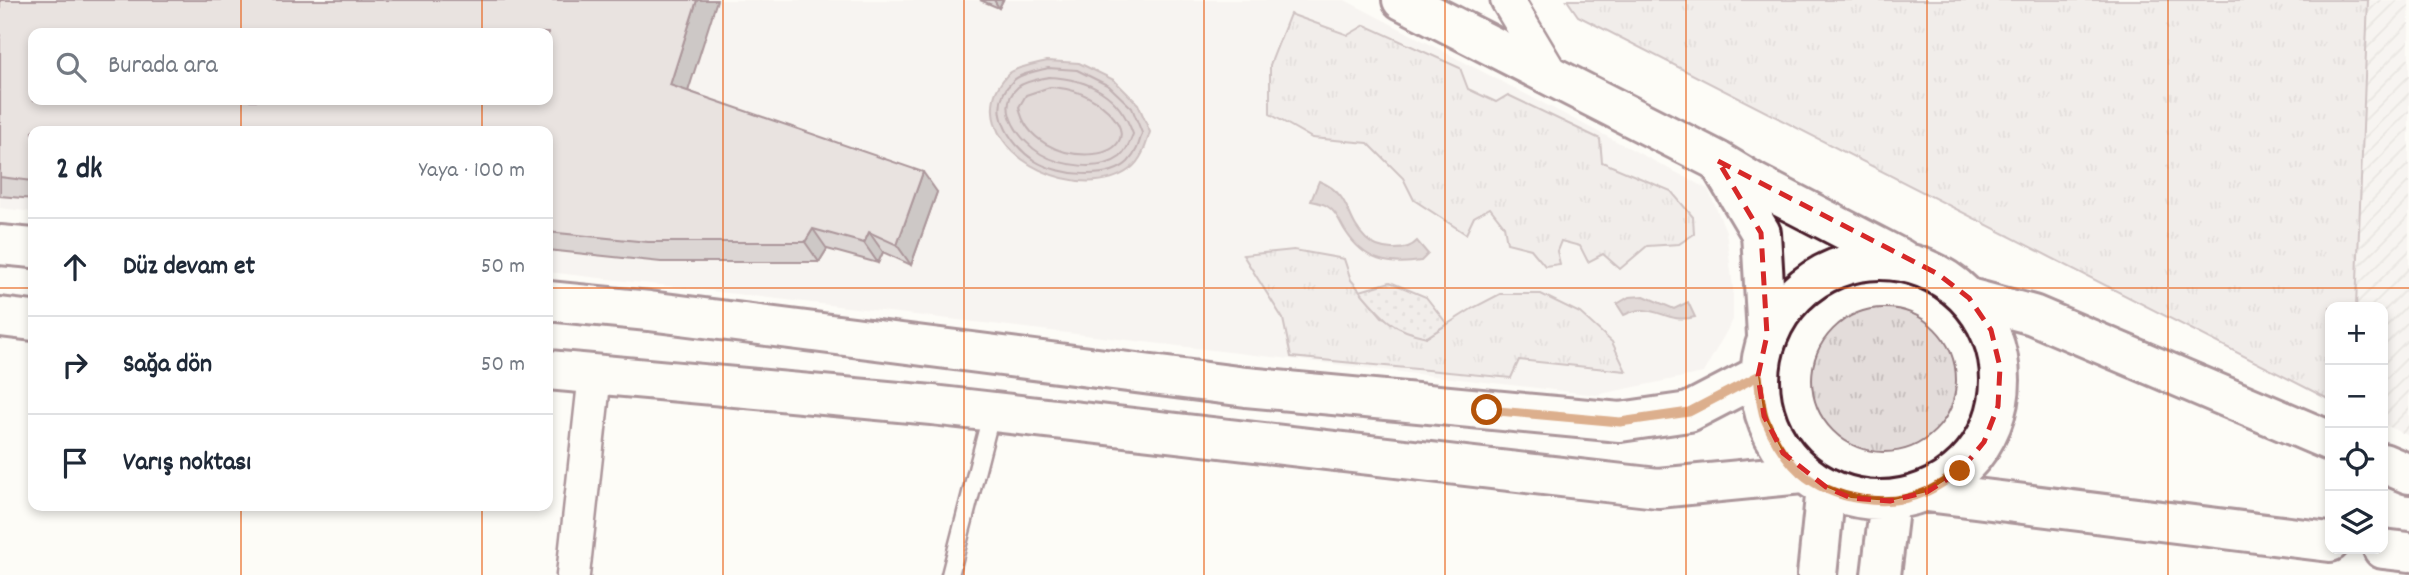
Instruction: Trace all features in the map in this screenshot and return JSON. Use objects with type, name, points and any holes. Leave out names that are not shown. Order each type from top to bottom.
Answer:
[{"type":"main road","points":[[1402,0],[1718,161],[1756,184],[1906,262],[1938,274],[1969,298],[1991,330],[2000,368],[1998,405],[1984,442],[1960,471],[1927,492],[1890,501],[1851,498],[1814,481],[1783,453],[1764,416],[1758,376],[1767,335],[1761,233],[1718,161]]},
{"type":"main road","points":[[0,245],[28,248]]},
{"type":"main road","points":[[1767,335],[1784,306],[1809,282],[1839,266],[1872,259],[1906,262]]},
{"type":"main road","points":[[1969,298],[2033,315],[2325,439]]},
{"type":"main road","points":[[553,301],[649,311],[1246,387],[1620,422],[1689,412],[1758,376]]},
{"type":"main road","points":[[0,317],[28,320]]},
{"type":"main road","points":[[553,370],[992,411],[1658,488],[1814,481]]},
{"type":"main road","points":[[2388,465],[2409,474]]},
{"type":"main road","points":[[1814,481],[1817,575]]},
{"type":"main road","points":[[1927,492],[2325,541]]},
{"type":"main road","points":[[1881,575],[1890,501]]},
{"type":"main road","points":[[2388,550],[2409,552]]},
{"type":"street","points":[[1507,0],[1553,77]]},
{"type":"street","points":[[573,575],[595,374]]},
{"type":"lane","points":[[950,575],[992,411]]},
{"type":"highlighted area","points":[[1718,161],[1938,274],[1969,298],[1991,330],[2000,367],[1998,406],[1984,442],[1960,471],[1927,492],[1890,501],[1851,498],[1826,487],[1783,453],[1764,416],[1758,376],[1767,335],[1761,233]]},
{"type":"shaded area","points":[[0,0],[1345,0],[1708,189],[1726,231],[1733,287],[1733,320],[1703,373],[1596,395],[553,273],[553,126],[28,126],[28,211],[0,208]]},
{"type":"shaded area","points":[[2368,0],[2409,0],[2409,436],[2388,426],[2388,302],[2356,302]]},
{"type":"green space","points":[[1567,0],[2368,0],[2356,302],[2325,302],[2325,397],[1578,16]]},
{"type":"green space","points":[[1290,14],[1348,35],[1365,25],[1460,68],[1468,89],[1496,102],[1508,95],[1600,139],[1602,162],[1671,191],[1693,217],[1694,234],[1679,244],[1647,246],[1620,269],[1603,254],[1588,262],[1580,246],[1561,241],[1557,251],[1560,264],[1545,266],[1531,249],[1507,243],[1504,226],[1490,208],[1474,217],[1466,234],[1414,200],[1403,178],[1368,143],[1312,138],[1270,114],[1270,65]]},
{"type":"green space","points":[[1294,250],[1344,259],[1351,280],[1382,317],[1427,337],[1500,294],[1541,294],[1580,313],[1612,342],[1626,371],[1519,360],[1511,378],[1291,357],[1283,319],[1243,255]]},
{"type":"green space","points":[[1390,282],[1426,297],[1447,324],[1427,337],[1405,331],[1389,322],[1360,291]]},
{"type":"green space","points":[[1884,308],[1912,313],[1935,329],[1951,352],[1956,380],[1951,408],[1935,431],[1912,447],[1884,452],[1856,447],[1833,431],[1817,408],[1812,380],[1817,352],[1833,329],[1856,313]]},
{"type":"water","points":[[1047,61],[1079,63],[1114,80],[1138,104],[1150,132],[1141,157],[1130,169],[1110,179],[1088,181],[1063,178],[1040,170],[1019,157],[1003,140],[994,120],[994,98],[998,87],[1011,72]]},
{"type":"water","points":[[1319,181],[1338,193],[1359,231],[1371,243],[1399,249],[1417,241],[1428,254],[1421,261],[1398,263],[1369,255],[1353,242],[1330,208],[1311,201]]},
{"type":"water","points":[[1644,296],[1674,309],[1688,302],[1695,317],[1675,318],[1644,310],[1624,315],[1617,304],[1629,297]]},
{"type":"building","points":[[0,0],[697,0],[670,85],[923,172],[897,245],[869,232],[864,243],[813,229],[805,242],[648,242],[553,232],[553,126],[28,126],[28,180],[0,177]]},
{"type":"route","points":[[1487,410],[1620,422],[1689,412],[1758,376],[1764,416],[1783,453],[1802,474],[1826,487],[1851,498],[1890,501],[1927,492],[1960,471]]}]
